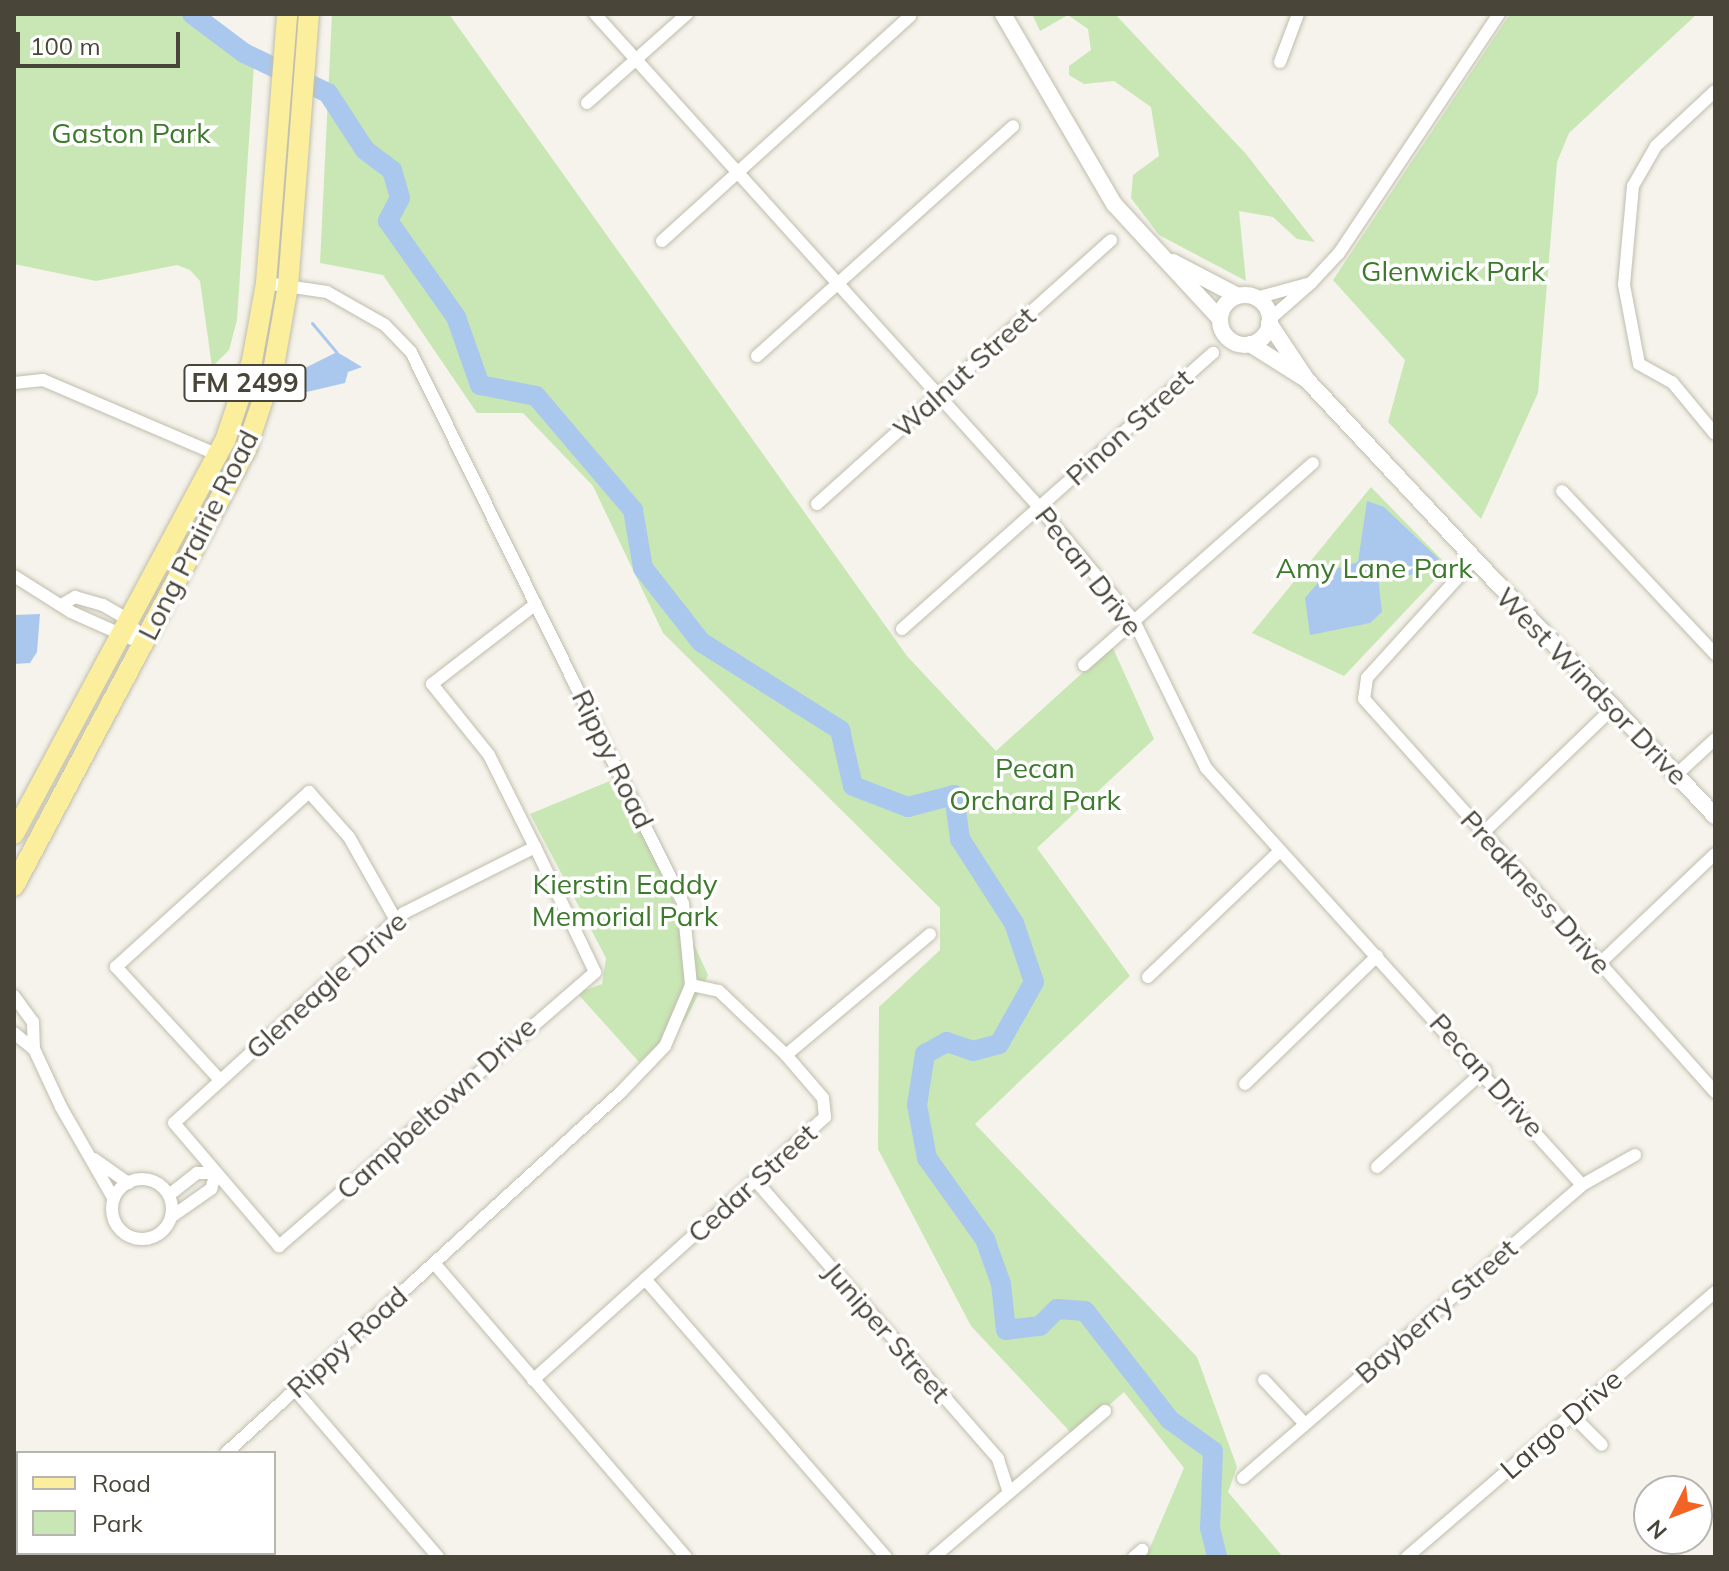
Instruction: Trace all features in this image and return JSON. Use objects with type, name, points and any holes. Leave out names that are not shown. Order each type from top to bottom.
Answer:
[{"type":"main road","name":"Long Prairie Road","points":[[14,834],[218,455],[252,361],[280,179],[287,14]]},
{"type":"main road","name":"Long Prairie Road","points":[[14,886],[246,450],[274,366],[288,286],[301,181],[309,14]]},
{"type":"street","name":"Pecan Drive","points":[[595,14],[1039,507],[1134,621],[1199,758],[1279,852],[1485,1070],[1582,1185]]},
{"type":"street","points":[[587,103],[687,14]]},
{"type":"street","name":"West Windsor Drive","points":[[1003,14],[1114,204],[1173,262],[1220,319],[1229,339],[1250,344],[1307,380]]},
{"type":"street","points":[[1280,62],[1298,14]]},
{"type":"street","points":[[1250,344],[1339,253],[1499,14]]},
{"type":"street","points":[[662,241],[910,16]]},
{"type":"street","points":[[1715,91],[1656,146],[1633,186],[1624,285],[1639,364],[1672,382],[1715,434]]},
{"type":"street","points":[[757,356],[1013,126]]},
{"type":"street","name":"Walnut Street","points":[[817,504],[1111,240]]},
{"type":"street","name":"West Windsor Drive","points":[[1173,262],[1238,296],[1256,298],[1307,380],[1473,561],[1715,816]]},
{"type":"street","name":"Rippy Road","points":[[228,1451],[665,1046],[691,985],[683,903],[411,352],[359,308],[327,292],[266,283]]},
{"type":"street","points":[[1256,298],[1311,283]]},
{"type":"street","points":[[1220,319],[1238,296]]},
{"type":"street","name":"Pinon Street","points":[[902,629],[1213,353]]},
{"type":"street","points":[[14,383],[43,380],[218,455]]},
{"type":"street","points":[[1084,665],[1313,463]]},
{"type":"street","points":[[1562,491],[1715,654]]},
{"type":"street","name":"Preakness Drive","points":[[1473,561],[1361,690],[1483,833],[1714,1088]]},
{"type":"street","points":[[14,576],[65,603],[125,628],[143,644]]},
{"type":"street","points":[[65,603],[75,597],[125,628],[143,644]]},
{"type":"street","points":[[535,847],[489,755],[432,684],[536,604]]},
{"type":"street","points":[[1483,833],[1613,708]]},
{"type":"street","points":[[1676,775],[1715,739]]},
{"type":"street","points":[[220,1080],[116,967],[309,792],[349,837],[396,920]]},
{"type":"street","name":"Gleneagle Drive","points":[[216,1173],[174,1123],[396,920],[535,847]]},
{"type":"street","name":"Campbeltown Drive","points":[[216,1173],[279,1246],[595,972],[535,847]]},
{"type":"street","points":[[1148,977],[1279,852]]},
{"type":"street","points":[[1600,963],[1715,854]]},
{"type":"street","points":[[786,1055],[930,934]]},
{"type":"street","points":[[1245,1084],[1377,956]]},
{"type":"street","name":"Cedar Street","points":[[533,1380],[825,1117],[823,1098],[786,1055],[719,991],[691,985]]},
{"type":"street","points":[[14,996],[33,1022],[34,1049]]},
{"type":"street","points":[[14,1033],[34,1049],[94,1159],[114,1199],[114,1220],[134,1238],[154,1238],[171,1217],[211,1189],[216,1173],[197,1173],[169,1195]]},
{"type":"street","points":[[1377,1167],[1485,1070]]},
{"type":"street","name":"Bayberry Street","points":[[1243,1478],[1582,1185],[1635,1155]]},
{"type":"street","points":[[94,1159],[128,1183],[151,1181],[169,1195],[171,1217]]},
{"type":"street","name":"Juniper Street","points":[[755,1180],[998,1459],[1008,1489]]},
{"type":"street","points":[[114,1199],[128,1183]]},
{"type":"street","points":[[434,1263],[686,1557]]},
{"type":"street","points":[[645,1279],[886,1557]]},
{"type":"street","points":[[1710,1296],[1715,1310]]},
{"type":"street","name":"Largo Drive","points":[[1407,1557],[1710,1296]]},
{"type":"street","points":[[1264,1380],[1305,1424]]},
{"type":"street","points":[[295,1390],[438,1557]]},
{"type":"street","points":[[934,1557],[1008,1489],[1105,1411]]},
{"type":"street","points":[[1572,1415],[1602,1445]]},
{"type":"green space","name":"Gaston Park","points":[[14,14],[206,14],[254,65],[237,320],[229,350],[212,367],[200,281],[190,270],[177,265],[96,281],[14,264]]},
{"type":"green space","name":"Pecan Orchard Park","points":[[332,14],[449,14],[907,656],[996,751],[1112,646],[1154,739],[1037,848],[1130,976],[975,1124],[1197,1357],[1237,1467],[1228,1492],[1283,1557],[1146,1557],[1184,1468],[1124,1392],[1074,1436],[971,1326],[878,1149],[879,1007],[940,950],[940,908],[663,633],[593,486],[523,413],[477,413],[383,275],[320,263]]},
{"type":"green space","points":[[1032,14],[1115,14],[1246,154],[1315,242],[1297,239],[1273,217],[1239,211],[1246,281],[1159,235],[1131,198],[1133,175],[1159,156],[1151,107],[1114,81],[1084,84],[1069,75],[1069,66],[1091,50],[1088,29],[1068,15],[1040,31]]},
{"type":"green space","name":"Glenwick Park","points":[[1510,14],[1697,14],[1569,133],[1557,162],[1538,393],[1481,519],[1388,422],[1405,360],[1333,280]]},
{"type":"green space","name":"Amy Lane Park","points":[[1371,487],[1448,566],[1344,676],[1252,633]]},
{"type":"green space","name":"Kierstin Eaddy Memorial Park","points":[[617,778],[708,975],[685,1021],[639,1062],[577,993],[602,984],[606,958],[530,814]]},
{"type":"water","points":[[337,352],[362,367],[348,372],[345,383],[298,394],[301,370]]},
{"type":"water","points":[[1367,501],[1384,507],[1439,559],[1411,575],[1378,576],[1382,612],[1370,623],[1310,635],[1305,598],[1328,571],[1358,562]]},
{"type":"water","points":[[40,614],[37,652],[30,663],[14,664],[14,615]]},
{"type":"waterway","points":[[192,14],[244,53],[328,93],[365,150],[392,170],[400,198],[388,221],[456,317],[480,385],[536,396],[633,510],[643,568],[701,642],[840,730],[853,786],[908,807],[954,795],[960,839],[1014,923],[1034,982],[999,1044],[973,1051],[947,1042],[925,1054],[917,1105],[927,1158],[985,1239],[1001,1284],[1006,1330],[1040,1326],[1057,1309],[1085,1311],[1170,1420],[1213,1451],[1210,1528],[1217,1557]]},
{"type":"waterway","points":[[312,323],[336,352]]}]
